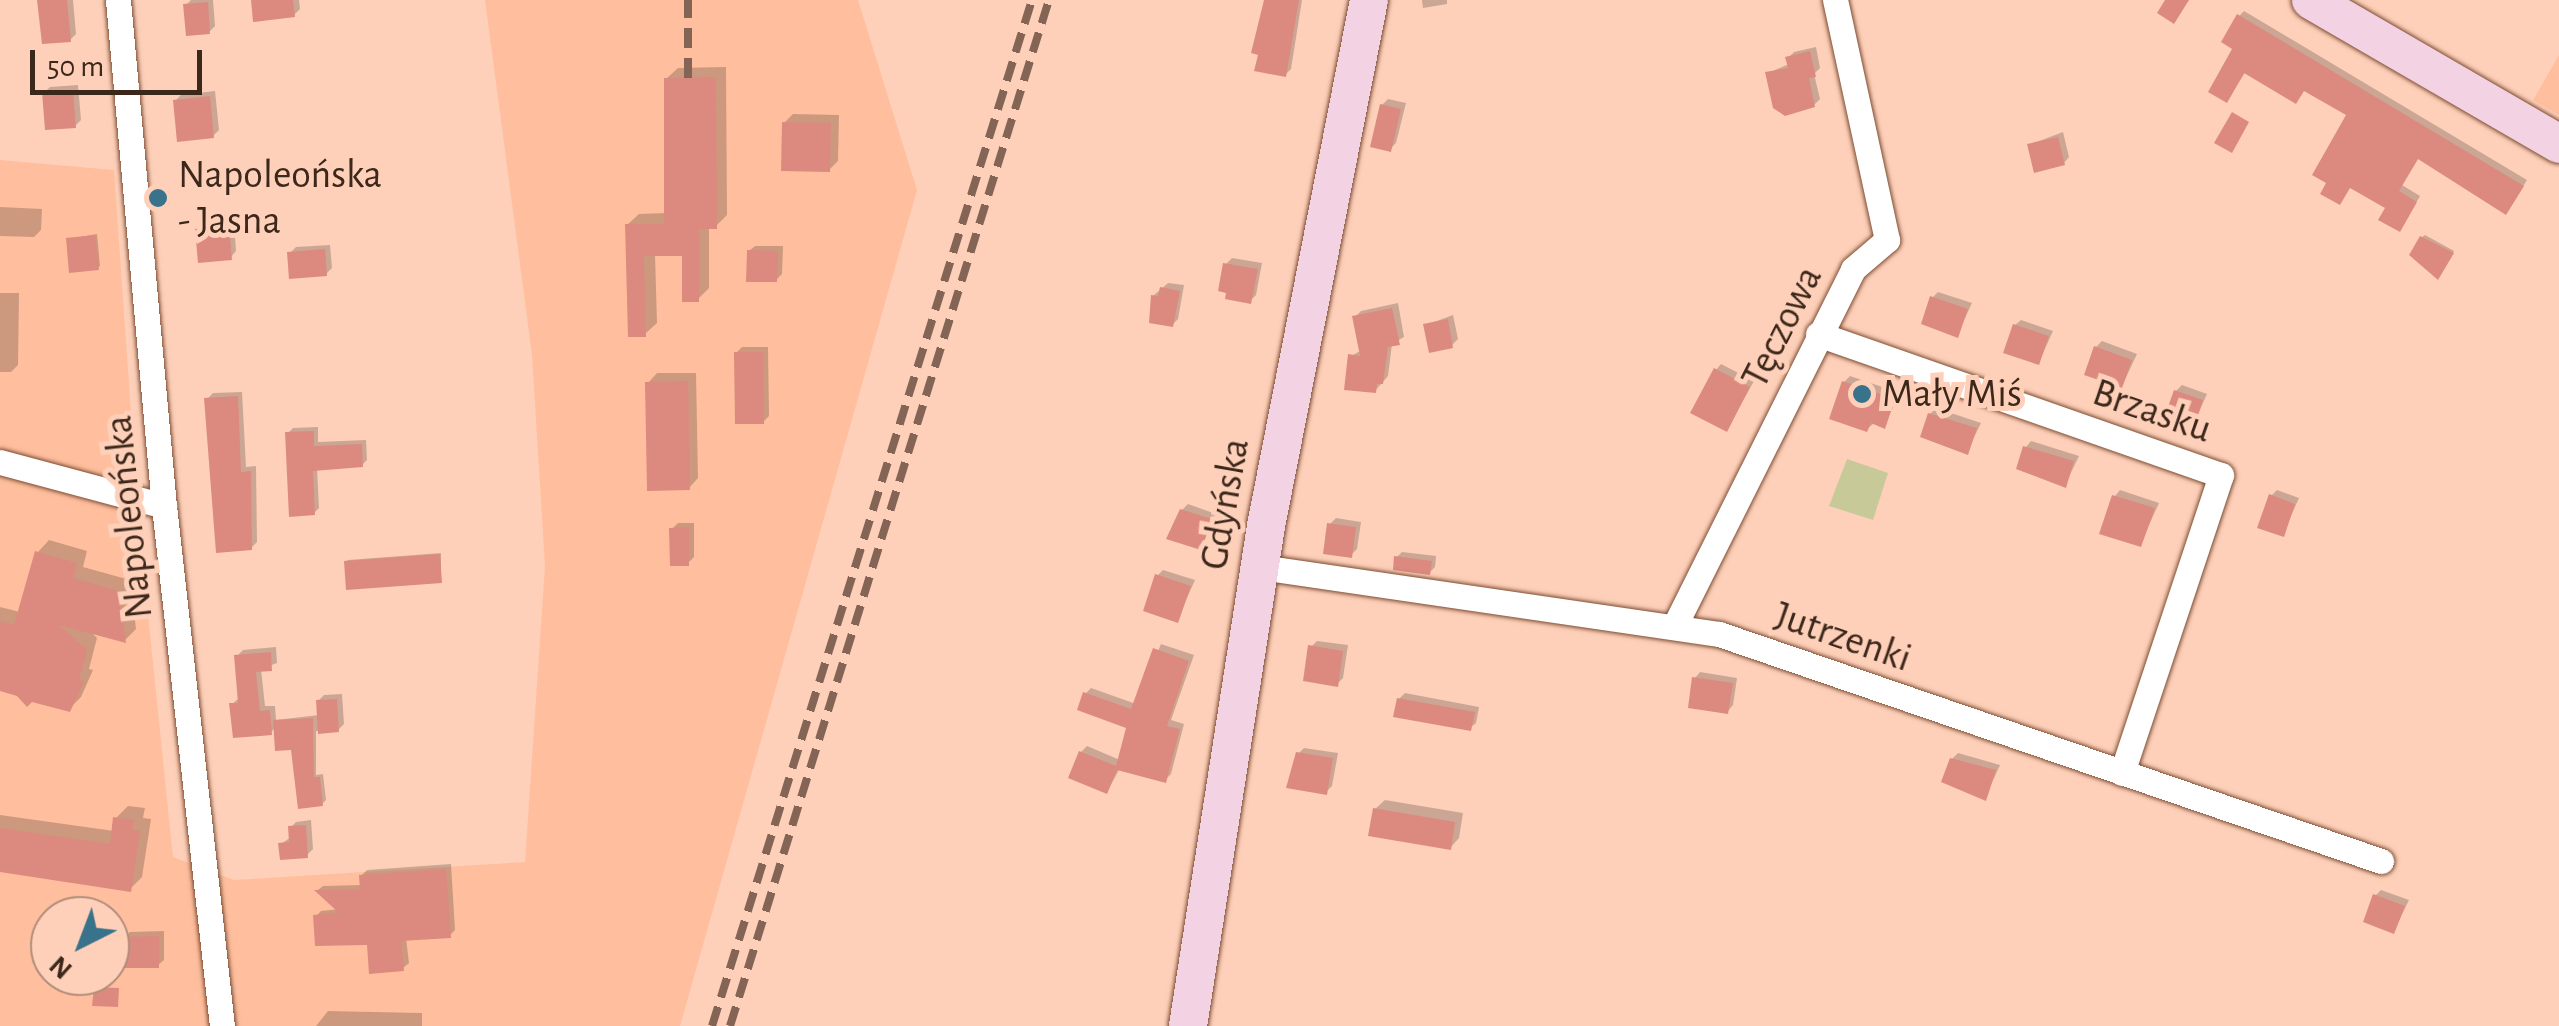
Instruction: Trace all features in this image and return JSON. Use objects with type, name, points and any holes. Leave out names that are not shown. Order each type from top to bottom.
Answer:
[{"type":"main road","name":"Gdyńska","points":[[1188,1026],[1260,567],[1369,0]]},
{"type":"main road","points":[[2311,0],[2559,144]]},
{"type":"street","name":"Napoleońska","points":[[118,0],[164,506],[222,1026]]},
{"type":"street","name":"Tęczowa","points":[[1675,625],[1853,269],[1888,240],[1836,0]]},
{"type":"street","name":"Brzasku","points":[[1818,334],[2221,475],[2122,772]]},
{"type":"street","points":[[0,462],[164,506]]},
{"type":"street","name":"Jutrzenki","points":[[1260,567],[1719,634],[2381,861]]},
{"type":"shaded area","points":[[485,0],[858,0],[917,190],[680,1026],[0,1026],[0,160],[114,170],[139,527],[173,857],[234,880],[525,862],[545,566],[532,355]]},
{"type":"shaded area","points":[[2559,55],[2559,115],[2533,100]]},
{"type":"green space","points":[[1847,459],[1888,473],[1873,520],[1829,506]]},
{"type":"building","points":[[37,0],[67,0],[71,42],[42,44]]},
{"type":"building","points":[[251,0],[293,0],[295,17],[253,22]]},
{"type":"building","points":[[1264,0],[1299,0],[1286,77],[1254,71],[1258,55],[1251,53]]},
{"type":"building","points":[[2165,0],[2189,0],[2174,24],[2157,13]]},
{"type":"building","points":[[208,2],[210,34],[186,36],[183,4]]},
{"type":"building","points":[[2237,14],[2524,186],[2506,215],[2418,159],[2399,191],[2417,202],[2400,232],[2378,220],[2385,208],[2350,188],[2340,205],[2320,194],[2326,183],[2312,175],[2346,115],[2304,91],[2296,104],[2244,73],[2227,103],[2208,92],[2232,49],[2221,42]]},
{"type":"building","points":[[1810,51],[1816,77],[1809,78],[1815,107],[1785,116],[1773,108],[1765,72],[1788,68],[1785,57]]},
{"type":"building","points":[[716,77],[717,229],[699,229],[699,302],[682,302],[682,256],[644,256],[646,337],[628,337],[625,224],[664,224],[664,78]]},
{"type":"building","points":[[73,90],[76,128],[45,130],[42,92]]},
{"type":"building","points":[[210,96],[214,138],[177,142],[173,100]]},
{"type":"building","points":[[1380,104],[1401,109],[1391,152],[1370,147]]},
{"type":"building","points":[[2232,112],[2249,122],[2232,153],[2214,143]]},
{"type":"building","points":[[782,122],[831,123],[830,172],[781,171]]},
{"type":"building","points":[[2058,137],[2065,165],[2034,173],[2027,144]]},
{"type":"building","points":[[229,226],[232,260],[198,263],[195,229]]},
{"type":"building","points":[[95,235],[99,270],[69,273],[66,238]]},
{"type":"building","points":[[2420,236],[2454,253],[2438,280],[2409,255]]},
{"type":"building","points":[[325,249],[327,276],[289,279],[287,252]]},
{"type":"building","points":[[747,250],[778,251],[777,282],[746,282]]},
{"type":"building","points":[[1223,263],[1258,269],[1251,304],[1225,299],[1226,293],[1218,291]]},
{"type":"building","points":[[1160,287],[1180,291],[1173,327],[1149,323],[1151,295],[1158,296]]},
{"type":"building","points":[[1930,296],[1968,309],[1958,338],[1921,324]]},
{"type":"building","points":[[1392,308],[1400,345],[1388,347],[1383,384],[1377,384],[1376,393],[1344,390],[1348,354],[1360,356],[1352,316]]},
{"type":"building","points":[[1448,319],[1453,348],[1429,353],[1423,324]]},
{"type":"building","points":[[2013,324],[2049,336],[2039,365],[2003,353]]},
{"type":"building","points":[[2094,346],[2132,360],[2122,388],[2084,375]]},
{"type":"building","points":[[734,352],[763,352],[764,424],[735,424]]},
{"type":"building","points":[[1714,368],[1750,387],[1727,432],[1690,413]]},
{"type":"building","points":[[688,381],[690,490],[647,491],[645,382]]},
{"type":"building","points":[[1842,381],[1895,399],[1885,429],[1871,423],[1867,432],[1829,419]]},
{"type":"building","points":[[2174,390],[2203,400],[2194,428],[2164,418]]},
{"type":"building","points":[[238,396],[241,472],[251,471],[252,550],[216,553],[204,398]]},
{"type":"building","points":[[1928,413],[1977,428],[1968,455],[1920,437]]},
{"type":"building","points":[[314,431],[314,446],[362,444],[363,467],[313,471],[315,515],[289,517],[285,432]]},
{"type":"building","points":[[2023,446],[2074,461],[2066,488],[2016,469]]},
{"type":"building","points":[[2269,494],[2295,504],[2284,537],[2257,528]]},
{"type":"building","points":[[2112,495],[2155,508],[2141,547],[2099,534]]},
{"type":"building","points":[[1180,509],[1212,519],[1201,550],[1166,539]]},
{"type":"building","points":[[1327,523],[1356,527],[1352,558],[1323,554]]},
{"type":"building","points":[[689,527],[689,566],[670,566],[669,528]]},
{"type":"building","points":[[35,551],[77,563],[73,578],[119,591],[126,643],[59,625],[87,650],[79,680],[84,681],[70,712],[32,702],[27,707],[17,696],[0,691],[0,621],[14,625]]},
{"type":"building","points":[[440,554],[442,583],[346,590],[344,561]]},
{"type":"building","points":[[1394,556],[1432,561],[1430,575],[1393,570]]},
{"type":"building","points":[[1155,574],[1191,586],[1178,623],[1143,611]]},
{"type":"building","points":[[1308,645],[1343,651],[1338,687],[1303,681]]},
{"type":"building","points":[[1153,648],[1189,661],[1167,726],[1180,729],[1166,783],[1117,770],[1107,794],[1068,778],[1079,751],[1116,766],[1126,728],[1077,710],[1083,692],[1131,709]]},
{"type":"building","points":[[271,652],[272,671],[256,672],[260,711],[270,710],[272,735],[233,738],[229,703],[238,703],[234,655]]},
{"type":"building","points":[[1692,677],[1733,683],[1728,714],[1688,708]]},
{"type":"building","points":[[1397,698],[1475,712],[1471,731],[1393,717]]},
{"type":"building","points":[[337,699],[339,732],[318,734],[316,700]]},
{"type":"building","points":[[313,718],[314,777],[320,777],[323,806],[298,809],[291,750],[275,751],[273,720]]},
{"type":"building","points":[[1296,752],[1333,758],[1327,795],[1286,788]]},
{"type":"building","points":[[1950,758],[1996,770],[1986,801],[1941,782]]},
{"type":"building","points":[[1373,808],[1455,822],[1451,850],[1368,836]]},
{"type":"building","points":[[113,817],[134,820],[132,830],[140,831],[131,892],[0,872],[0,828],[110,844]]},
{"type":"building","points":[[306,825],[308,858],[280,860],[278,843],[289,842],[288,826]]},
{"type":"building","points":[[446,869],[451,938],[401,941],[404,971],[369,974],[367,945],[315,946],[313,915],[339,913],[314,890],[360,890],[359,875]]},
{"type":"building","points":[[2373,894],[2405,906],[2394,934],[2363,922]]},
{"type":"building","points":[[159,936],[159,968],[130,968],[130,937]]},
{"type":"building","points":[[93,996],[119,996],[118,1007],[92,1006]]},
{"type":"railway","points":[[688,0],[688,78]]},
{"type":"railway","points":[[712,1026],[1032,0]]},
{"type":"railway","points":[[730,1026],[1049,0]]},
{"type":"place","name":"Napoleońska - Jasna","points":[[158,198]]},
{"type":"place","name":"Mały Miś","points":[[1862,394]]}]
